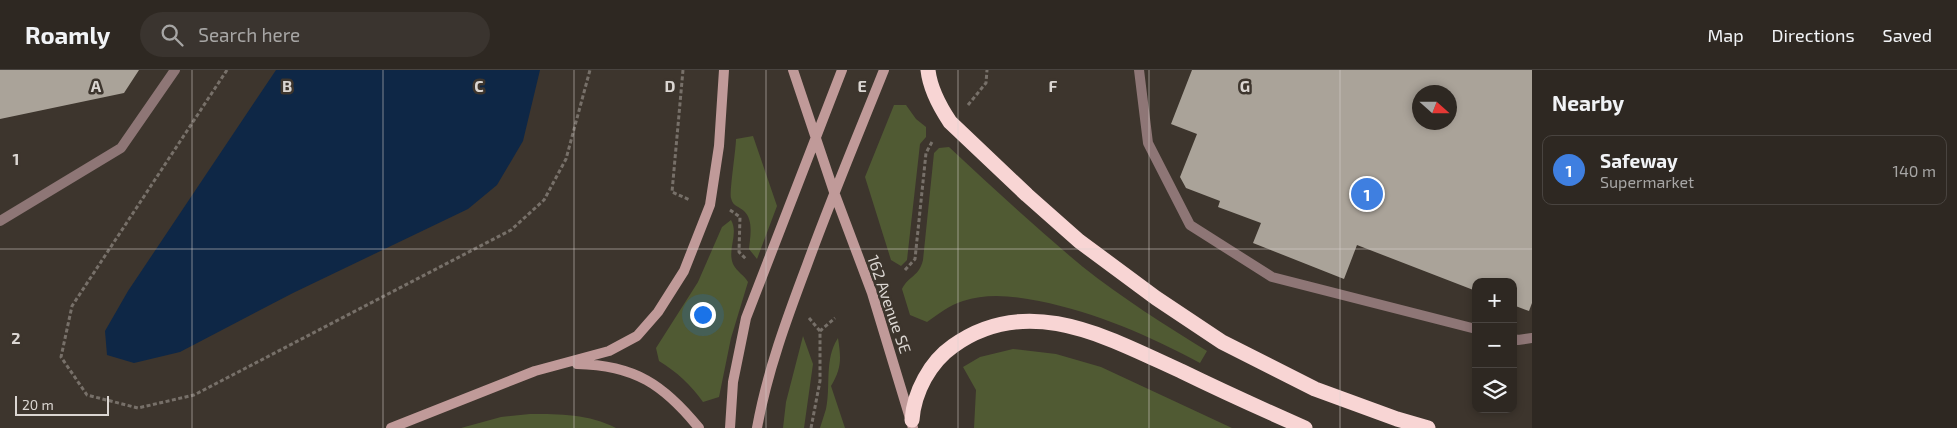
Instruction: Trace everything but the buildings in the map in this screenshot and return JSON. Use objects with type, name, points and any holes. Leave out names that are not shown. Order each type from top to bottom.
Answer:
[{"type":"highway","points":[[928,70],[940,108],[950,122],[1079,241],[1156,298],[1222,342],[1315,389],[1397,419],[1428,428]]},
{"type":"highway","points":[[912,424],[913,403],[920,388],[944,353],[968,335],[989,326],[1036,320],[1080,328],[1131,348],[1306,428]]},
{"type":"main road","points":[[391,428],[535,371],[610,351],[637,336],[658,312],[684,271],[710,205],[719,146],[724,70]]},
{"type":"main road","name":"162 Avenue SE","points":[[793,70],[834,192],[872,293],[912,424]]},
{"type":"main road","points":[[730,428],[733,382],[746,318],[842,70]]},
{"type":"main road","points":[[757,428],[781,336],[834,192],[884,70]]},
{"type":"main road","points":[[567,364],[599,364],[639,376],[656,385],[680,404],[699,428]]},
{"type":"lane","points":[[0,221],[121,148],[175,70]]},
{"type":"lane","points":[[1139,70],[1148,143],[1190,225],[1272,277],[1472,328]]},
{"type":"lane","points":[[1517,340],[1532,338]]},
{"type":"path","points":[[227,70],[72,306],[61,357],[87,396],[138,408],[194,395],[511,230],[544,200],[566,159],[590,70]]},
{"type":"path","points":[[683,70],[672,192],[691,201]]},
{"type":"path","points":[[968,105],[986,83],[987,70]]},
{"type":"path","points":[[905,270],[915,259],[926,153],[935,137]]},
{"type":"path","points":[[730,210],[740,217],[739,252],[751,264]]},
{"type":"path","points":[[808,317],[820,331],[820,380],[811,428]]},
{"type":"path","points":[[820,331],[835,318]]},
{"type":"green space","points":[[894,105],[906,105],[916,119],[926,127],[926,137],[920,144],[907,260],[901,266],[891,260],[865,177]]},
{"type":"green space","points":[[753,136],[777,206],[757,259],[749,249],[751,229],[749,219],[744,211],[733,203],[731,198],[736,139]]},
{"type":"green space","points":[[949,147],[1083,267],[1128,300],[1207,351],[1200,363],[1122,326],[1081,312],[1030,299],[1001,296],[972,298],[953,305],[927,322],[910,315],[902,289],[919,270],[923,260],[934,153],[939,148]]},
{"type":"green space","points":[[731,220],[734,231],[731,253],[733,264],[748,282],[731,338],[719,397],[703,402],[683,379],[659,361],[656,348],[698,282],[722,227]]},
{"type":"green space","points":[[803,336],[813,364],[804,428],[783,428],[786,402]]},
{"type":"green space","points":[[838,338],[840,363],[831,386],[845,428],[820,428],[826,409],[829,364]]},
{"type":"green space","points":[[1013,349],[1056,354],[1101,367],[1232,428],[974,428],[976,390],[963,367],[980,357]]},
{"type":"green space","points":[[530,414],[585,417],[616,428],[461,428],[501,417]]},
{"type":"water","points":[[276,70],[540,70],[523,141],[497,185],[468,209],[293,293],[180,352],[134,363],[107,355],[105,331],[128,291]]},
{"type":"place","name":"Safeway","points":[[1367,194]]}]
